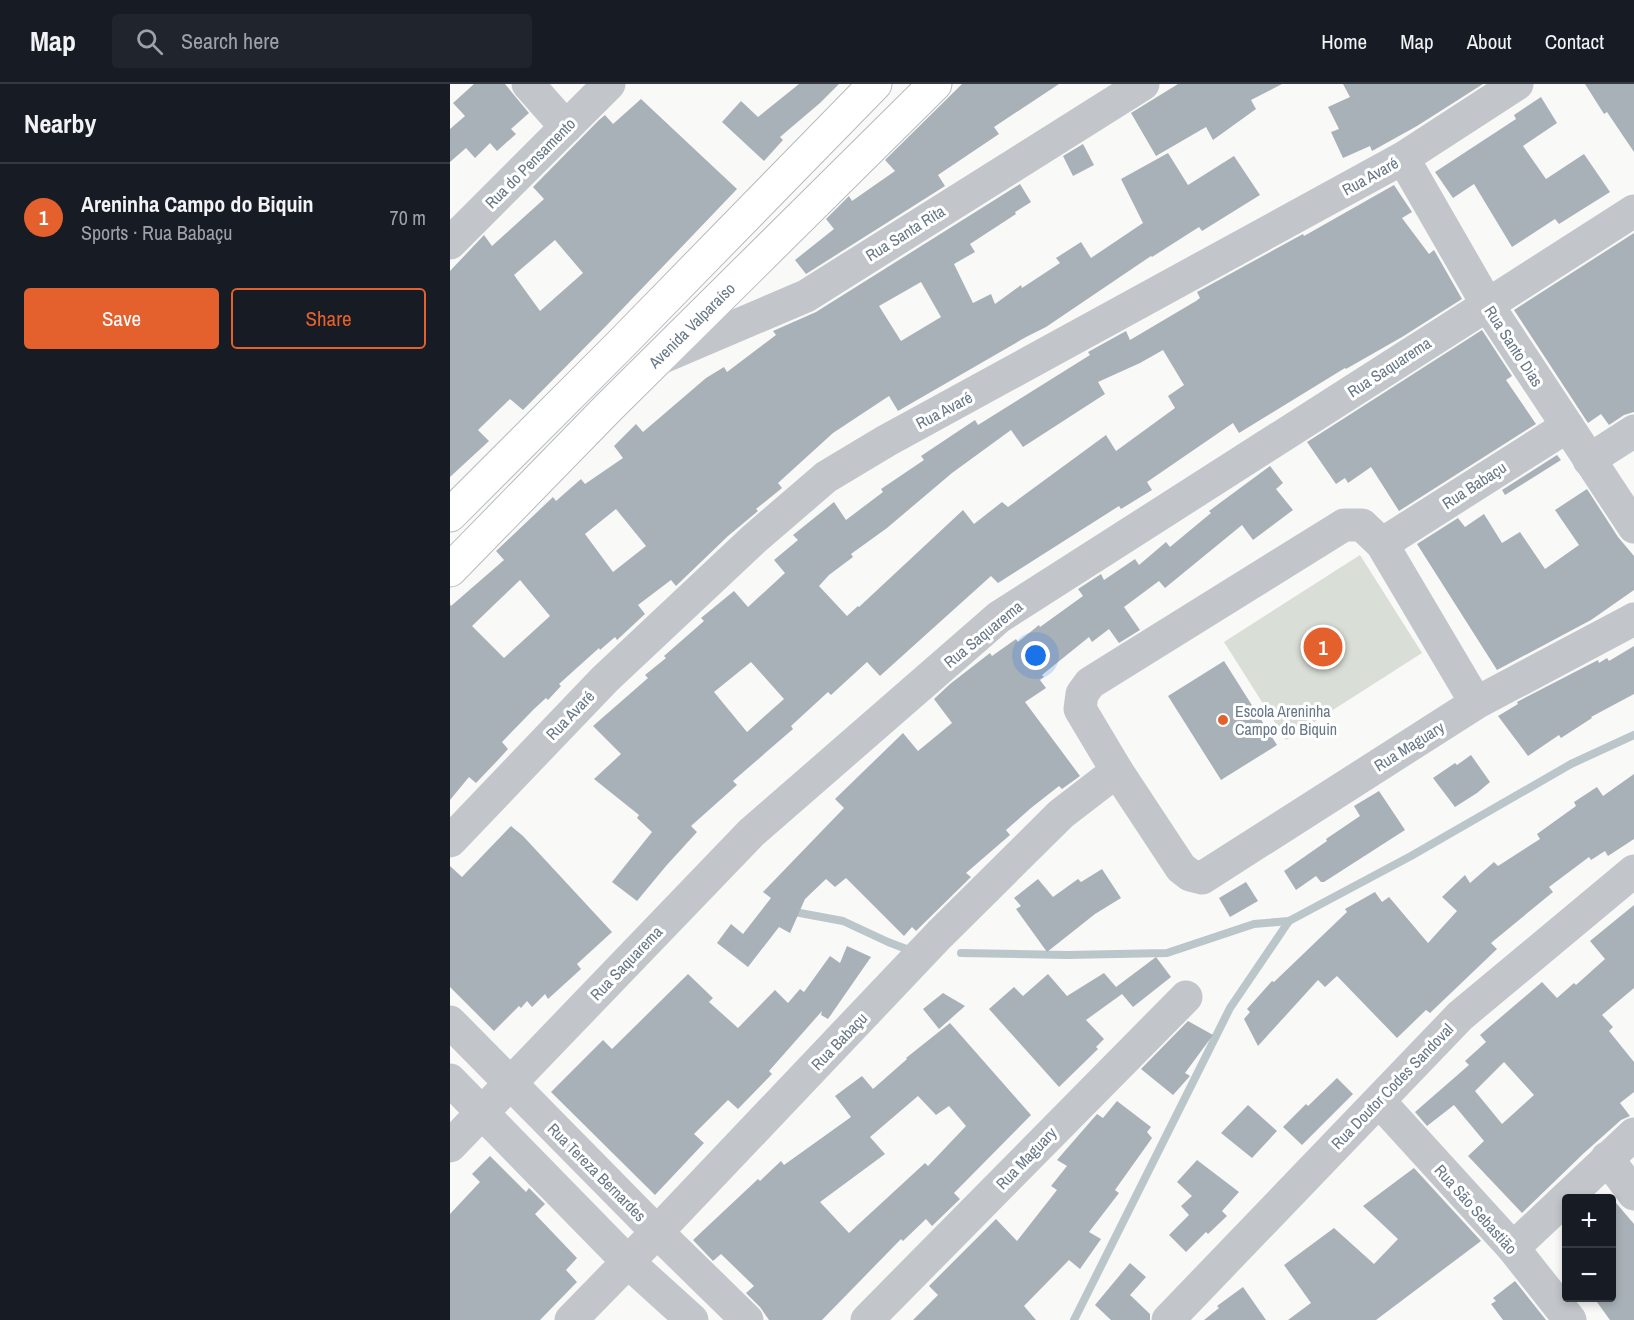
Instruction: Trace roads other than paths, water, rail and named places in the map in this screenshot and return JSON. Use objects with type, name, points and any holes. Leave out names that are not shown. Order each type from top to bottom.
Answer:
[{"type":"main road","points":[[450,515],[875,84]]},
{"type":"main road","name":"Avenida Valparaíso","points":[[450,570],[656,360],[934,84]]},
{"type":"street","points":[[528,84],[566,127]]},
{"type":"street","name":"Rua do Pensamento","points":[[450,243],[609,84]]},
{"type":"street","name":"Rua Santa Rita","points":[[656,360],[806,296],[1143,84]]},
{"type":"street","name":"Rua Avaré","points":[[450,841],[604,679],[754,538],[826,477],[886,441],[1403,158],[1517,84]]},
{"type":"street","name":"Rua Santo Dias","points":[[1403,158],[1487,304],[1634,527]]},
{"type":"street","name":"Rua Saquarema","points":[[450,1146],[750,833],[999,617],[1634,211]]},
{"type":"street","name":"Rua Babaçu","points":[[1382,544],[1566,427]]},
{"type":"street","points":[[1589,460],[1634,431]]},
{"type":"street","points":[[1117,771],[1080,709],[1082,694],[1090,683],[1344,525],[1362,525],[1382,544],[1476,703]]},
{"type":"street","name":"Rua Maguary","points":[[1117,771],[1181,867],[1190,875],[1202,878],[1476,703],[1634,619]]},
{"type":"street","name":"Rua Babaçu","points":[[571,1320],[939,935],[1061,814],[1117,771]]},
{"type":"street","name":"Rua Doutor Codes Sandoval","points":[[1168,1320],[1460,1016],[1634,871]]},
{"type":"street","name":"Rua Maguary","points":[[867,1320],[1186,997]]},
{"type":"street","name":"Rua Tereza Bernardes","points":[[450,1022],[747,1320]]},
{"type":"street","points":[[450,1080],[628,1262],[692,1320]]},
{"type":"street","name":"Rua São Sebastião","points":[[1378,1101],[1513,1248],[1570,1320]]},
{"type":"street","points":[[1513,1248],[1634,1134]]},
{"type":"street","points":[[1607,1158],[1634,1194]]},
{"type":"waterway","points":[[961,953],[1067,955],[1167,953],[1254,924],[1289,921],[1411,856],[1571,764],[1634,735]]},
{"type":"waterway","points":[[789,911],[843,921],[909,950]]},
{"type":"waterway","points":[[1074,1320],[1230,1008],[1289,921]]},
{"type":"place","name":"Areninha Campo do Biquin","points":[[1323,647]]},
{"type":"place","name":"Escola Areninha Campo do Biquin","points":[[1223,720]]}]
